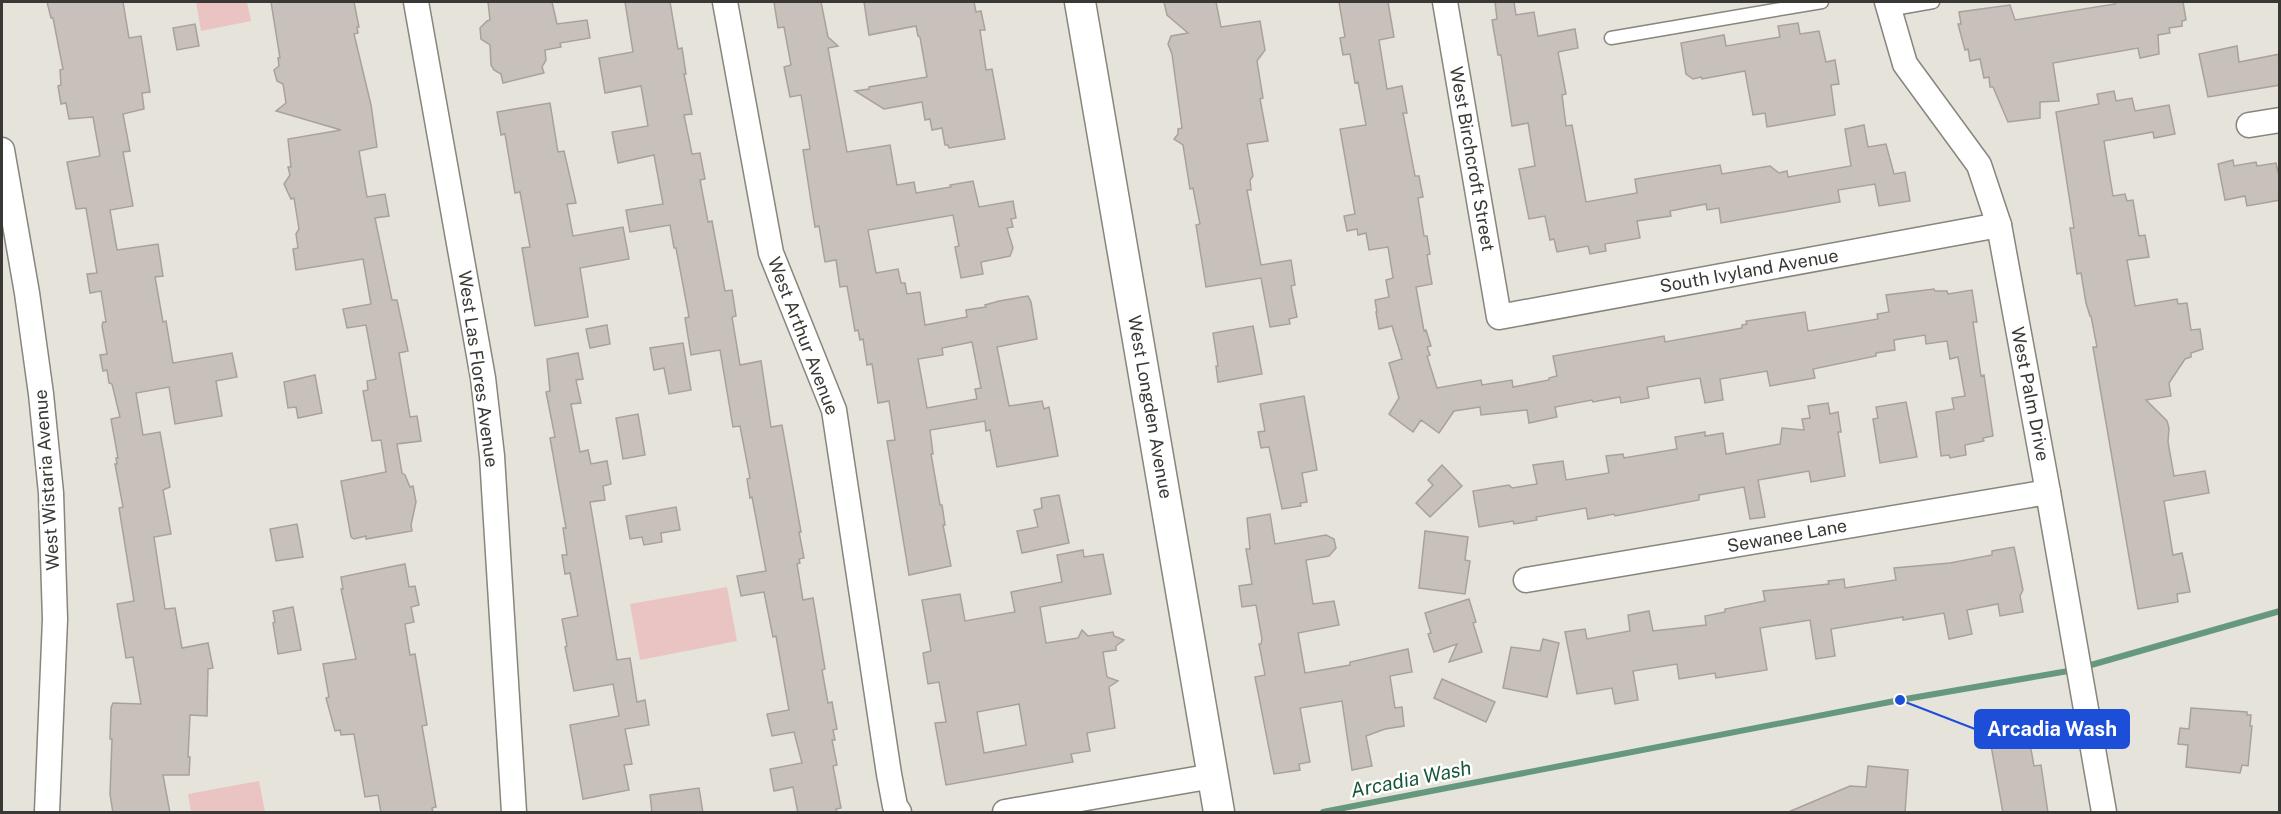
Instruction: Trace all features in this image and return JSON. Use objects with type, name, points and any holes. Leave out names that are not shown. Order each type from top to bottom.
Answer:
[{"type":"street","name":"West Las Flores Avenue","points":[[416,2],[483,378],[492,456],[514,813]]},
{"type":"street","name":"West Arthur Avenue","points":[[725,2],[771,253],[834,410],[889,774],[895,806],[899,813]]},
{"type":"street","name":"West Longden Avenue","points":[[1080,2],[1219,813]]},
{"type":"street","name":"West Birchcroft Street","points":[[1445,2],[1499,317]]},
{"type":"street","name":"West Palm Drive","points":[[1888,6],[1905,64],[1979,165],[1999,225],[2104,813]]},
{"type":"street","points":[[2249,125],[2280,120]]},
{"type":"street","name":"West Wistaria Avenue","points":[[2,150],[41,394],[51,493],[55,619],[48,813]]},
{"type":"street","name":"South Ivyland Avenue","points":[[1499,317],[1999,225]]},
{"type":"street","name":"Sewanee Lane","points":[[1526,580],[2048,492]]},
{"type":"street","points":[[1005,813],[1213,776]]},
{"type":"lane","points":[[1611,38],[1822,2]]},
{"type":"lane","points":[[1888,6],[1933,2]]},
{"type":"shaded area","points":[[196,2],[247,2],[251,21],[201,31]]},
{"type":"shaded area","points":[[727,587],[737,641],[640,660],[630,604]]},
{"type":"shaded area","points":[[259,781],[265,812],[191,812],[188,794]]},
{"type":"building","points":[[47,2],[123,2],[129,38],[141,36],[150,92],[142,93],[144,109],[123,114],[130,151],[123,152],[133,206],[110,210],[117,250],[158,244],[163,276],[155,277],[173,363],[232,353],[237,377],[216,381],[222,416],[175,424],[169,387],[136,393],[143,435],[160,432],[170,487],[163,490],[171,534],[154,537],[165,609],[175,608],[182,648],[208,643],[213,668],[208,669],[207,716],[190,715],[189,775],[163,775],[170,813],[113,813],[110,794],[111,708],[113,703],[141,704],[133,657],[126,658],[117,604],[134,601],[119,508],[123,507],[115,464],[118,458],[111,419],[120,417],[112,384],[109,383],[107,370],[103,371],[100,355],[107,354],[102,326],[103,322],[106,322],[101,291],[90,293],[87,274],[97,273],[86,208],[76,209],[67,162],[100,156],[93,117],[69,119],[66,103],[61,104],[58,86],[61,85],[60,70],[63,69],[53,18],[51,18]]},
{"type":"building","points":[[271,2],[354,2],[359,27],[357,27],[358,33],[354,34],[371,105],[377,147],[359,151],[367,197],[385,194],[389,216],[375,218],[392,300],[397,300],[408,351],[399,353],[410,417],[417,416],[421,441],[397,444],[402,473],[410,487],[413,486],[416,502],[411,525],[412,531],[366,539],[366,536],[354,539],[351,537],[341,481],[386,472],[381,440],[372,441],[363,391],[368,390],[367,381],[376,379],[366,325],[347,328],[343,309],[371,304],[363,259],[296,270],[293,249],[298,248],[296,234],[299,229],[294,198],[291,199],[284,184],[290,175],[288,167],[291,167],[288,139],[341,130],[276,111],[286,103],[283,84],[277,81],[274,70],[279,66],[278,58],[280,58]]},
{"type":"building","points":[[488,2],[552,2],[557,24],[587,20],[590,38],[560,43],[561,47],[545,50],[546,60],[542,67],[544,73],[503,83],[501,74],[491,65],[490,45],[481,39],[480,28],[490,20]]},
{"type":"building","points":[[625,2],[670,2],[678,49],[682,48],[686,74],[684,74],[692,114],[684,115],[692,154],[700,153],[705,179],[700,180],[708,222],[712,221],[725,291],[732,290],[736,316],[732,317],[740,365],[761,361],[771,427],[782,425],[801,532],[799,532],[804,558],[799,559],[800,563],[797,564],[803,600],[813,598],[825,669],[822,670],[828,703],[832,702],[837,729],[833,730],[835,740],[832,740],[837,765],[833,766],[841,808],[836,809],[837,813],[798,813],[793,787],[774,791],[770,769],[802,763],[794,732],[772,736],[767,714],[789,710],[776,636],[773,637],[764,592],[741,596],[737,576],[766,571],[752,497],[750,498],[747,479],[750,478],[740,426],[733,427],[720,350],[691,355],[685,318],[689,317],[670,225],[630,232],[626,210],[663,204],[654,155],[618,163],[612,132],[648,126],[641,86],[605,93],[599,58],[633,52]]},
{"type":"building","points":[[774,2],[821,2],[828,37],[838,46],[828,48],[847,152],[890,145],[897,185],[914,182],[916,193],[973,181],[979,207],[1013,201],[1016,218],[1011,219],[1013,227],[1007,228],[1013,248],[1010,256],[981,262],[983,274],[961,278],[955,247],[959,246],[953,215],[868,230],[876,273],[898,269],[901,283],[905,283],[907,294],[920,292],[925,325],[967,317],[966,310],[986,307],[985,305],[999,301],[1028,296],[1031,302],[1037,339],[997,347],[1009,406],[1042,401],[1044,409],[1049,407],[1058,456],[997,467],[990,430],[986,431],[985,421],[930,430],[933,454],[931,454],[940,505],[942,505],[945,525],[943,525],[951,566],[909,575],[887,441],[895,440],[889,401],[878,403],[872,364],[867,365],[863,339],[860,340],[858,330],[855,331],[847,286],[840,287],[836,260],[825,262],[819,226],[815,227],[803,150],[810,149],[801,95],[790,97],[784,67],[791,65],[784,27],[778,28]],"holes":[[[972,342],[981,388],[975,389],[977,399],[927,408],[918,359],[943,355],[942,348]]]},
{"type":"building","points":[[864,2],[974,2],[976,12],[981,11],[985,30],[980,30],[986,70],[992,69],[1005,139],[949,148],[945,145],[942,128],[932,130],[930,119],[925,120],[922,102],[884,109],[855,91],[927,77],[916,26],[869,35]]},
{"type":"building","points":[[1164,2],[1216,2],[1221,27],[1260,21],[1265,50],[1257,61],[1263,98],[1260,99],[1268,141],[1247,144],[1253,176],[1250,180],[1251,190],[1247,190],[1261,265],[1291,260],[1295,285],[1291,286],[1297,317],[1289,319],[1290,324],[1270,327],[1261,278],[1206,287],[1196,225],[1200,224],[1193,188],[1190,189],[1183,145],[1174,139],[1178,134],[1178,129],[1182,128],[1172,54],[1168,44],[1171,36],[1188,33],[1167,15]]},
{"type":"building","points":[[1339,2],[1388,2],[1394,37],[1379,40],[1387,89],[1402,86],[1407,113],[1403,113],[1410,150],[1415,176],[1419,176],[1423,197],[1418,198],[1424,236],[1427,236],[1430,254],[1427,255],[1432,284],[1416,287],[1424,331],[1426,330],[1431,346],[1427,347],[1430,355],[1427,356],[1437,388],[1481,380],[1482,385],[1512,380],[1513,387],[1549,380],[1557,376],[1553,356],[1664,336],[1665,342],[1742,328],[1742,325],[1747,324],[1746,321],[1805,312],[1808,331],[1878,319],[1877,314],[1889,312],[1886,295],[1934,289],[1935,291],[1947,291],[1948,294],[1972,290],[1977,322],[1973,322],[1993,436],[1983,438],[1984,441],[1965,445],[1966,455],[1950,458],[1949,455],[1941,456],[1936,412],[1954,409],[1952,398],[1965,396],[1958,357],[1950,359],[1947,341],[1926,344],[1925,335],[1894,340],[1895,350],[1876,353],[1876,356],[1813,369],[1815,378],[1770,386],[1767,371],[1720,379],[1723,400],[1705,403],[1700,378],[1647,387],[1649,398],[1621,403],[1620,397],[1555,407],[1557,417],[1529,423],[1527,410],[1481,415],[1480,407],[1454,411],[1439,433],[1421,420],[1413,432],[1389,414],[1399,398],[1389,363],[1402,359],[1392,326],[1379,329],[1376,312],[1375,300],[1389,297],[1386,280],[1393,278],[1388,247],[1369,250],[1366,233],[1358,235],[1357,229],[1347,231],[1344,216],[1355,214],[1340,129],[1366,125],[1350,54],[1343,55],[1340,38],[1345,37]]},
{"type":"building","points":[[1495,2],[1514,2],[1516,15],[1534,12],[1538,36],[1575,29],[1578,48],[1558,52],[1566,94],[1562,95],[1566,126],[1572,125],[1586,202],[1637,193],[1635,179],[1720,165],[1722,174],[1770,166],[1779,173],[1787,171],[1788,177],[1851,166],[1845,129],[1864,125],[1868,147],[1886,144],[1894,174],[1905,172],[1910,201],[1879,206],[1875,184],[1838,190],[1840,202],[1721,223],[1719,208],[1707,210],[1706,204],[1670,211],[1671,216],[1637,221],[1640,238],[1605,244],[1606,251],[1590,254],[1588,246],[1557,252],[1554,239],[1550,240],[1545,216],[1529,219],[1519,169],[1535,166],[1528,123],[1512,126],[1501,55],[1498,55],[1492,20],[1497,19]]},
{"type":"building","points":[[2114,2],[2183,2],[2186,20],[2182,21],[2182,26],[2169,28],[2170,33],[2158,35],[2159,54],[2140,58],[2138,48],[2053,63],[2059,101],[2040,102],[2040,118],[2008,122],[1993,87],[1990,87],[1989,77],[1984,78],[1980,59],[1970,61],[1968,49],[1965,50],[1958,24],[1961,24],[1959,12],[2010,5],[2015,20],[2115,4]]},
{"type":"building","points":[[1798,23],[1800,34],[1819,31],[1826,62],[1835,60],[1839,84],[1831,85],[1835,115],[1767,127],[1765,113],[1753,115],[1745,71],[1702,79],[1701,77],[1693,79],[1686,74],[1681,43],[1724,35],[1726,46],[1780,37],[1778,26]]},
{"type":"building","points":[[195,24],[199,46],[177,50],[173,28]]},
{"type":"building","points":[[2237,46],[2239,62],[2280,54],[2280,85],[2208,97],[2199,54]]},
{"type":"building","points":[[2114,91],[2116,101],[2132,98],[2135,111],[2169,105],[2175,134],[2154,138],[2153,132],[2104,141],[2113,196],[2125,194],[2127,201],[2133,200],[2139,236],[2145,235],[2149,257],[2127,260],[2135,306],[2177,299],[2178,304],[2187,303],[2191,330],[2200,329],[2203,349],[2191,353],[2191,357],[2185,359],[2169,383],[2171,396],[2146,400],[2167,421],[2174,476],[2205,471],[2209,493],[2164,501],[2173,555],[2182,553],[2190,592],[2177,594],[2178,602],[2138,609],[2093,347],[2097,347],[2081,273],[2077,274],[2070,228],[2074,228],[2056,112],[2099,104],[2097,94]]},
{"type":"building","points":[[550,103],[558,152],[564,151],[576,203],[567,204],[573,236],[623,227],[629,259],[580,268],[588,317],[535,326],[522,248],[530,247],[520,192],[515,193],[505,134],[501,135],[497,112]]},
{"type":"building","points":[[2233,160],[2234,166],[2256,162],[2257,166],[2276,163],[2280,180],[2280,200],[2247,206],[2245,196],[2225,200],[2218,164]]},
{"type":"building","points":[[607,325],[610,344],[590,348],[586,329]]},
{"type":"building","points":[[1253,326],[1262,374],[1218,382],[1213,333]]},
{"type":"building","points":[[683,343],[691,390],[669,394],[664,368],[654,370],[650,348]]},
{"type":"building","points":[[578,353],[583,379],[576,380],[581,403],[571,404],[580,452],[588,450],[591,464],[607,461],[611,484],[603,486],[605,500],[590,502],[617,660],[630,658],[637,702],[645,700],[649,725],[625,729],[632,764],[624,765],[629,790],[583,799],[570,725],[619,716],[613,684],[574,691],[565,647],[567,646],[562,619],[578,616],[570,573],[565,574],[562,555],[567,555],[563,528],[566,528],[550,438],[555,437],[546,392],[550,391],[547,359]]},
{"type":"building","points":[[315,375],[322,413],[298,418],[296,407],[288,408],[284,382]]},
{"type":"building","points":[[1304,396],[1317,470],[1302,473],[1307,502],[1300,503],[1301,506],[1282,509],[1269,447],[1261,448],[1258,432],[1265,431],[1260,404]]},
{"type":"building","points":[[1906,402],[1917,457],[1880,463],[1873,419],[1878,418],[1876,407]]},
{"type":"building","points":[[1828,403],[1830,414],[1838,412],[1841,432],[1838,432],[1845,476],[1811,482],[1809,471],[1758,480],[1765,517],[1750,519],[1744,487],[1699,495],[1699,500],[1615,516],[1614,514],[1588,519],[1586,508],[1536,517],[1537,520],[1514,524],[1513,521],[1479,527],[1473,491],[1509,485],[1512,488],[1537,484],[1533,465],[1563,461],[1566,480],[1609,473],[1606,456],[1623,454],[1624,458],[1677,449],[1675,437],[1705,432],[1705,436],[1723,433],[1726,454],[1780,444],[1782,428],[1804,430],[1802,419],[1810,418],[1808,406]]},
{"type":"building","points":[[638,414],[645,455],[623,459],[616,418]]},
{"type":"building","points":[[1442,465],[1462,486],[1430,517],[1416,503],[1433,485],[1428,480]]},
{"type":"building","points":[[1059,495],[1069,543],[1022,553],[1017,531],[1038,527],[1034,510],[1042,508],[1041,498]]},
{"type":"building","points":[[676,507],[680,530],[661,533],[662,542],[644,545],[642,537],[630,539],[626,516]]},
{"type":"building","points":[[1270,514],[1275,544],[1326,535],[1334,539],[1336,548],[1329,556],[1306,560],[1313,604],[1334,601],[1339,625],[1298,633],[1305,673],[1350,665],[1350,662],[1408,649],[1412,672],[1390,676],[1395,708],[1402,707],[1404,726],[1385,729],[1366,736],[1372,766],[1352,770],[1342,701],[1300,708],[1310,762],[1299,764],[1300,770],[1274,774],[1255,677],[1265,675],[1259,644],[1262,639],[1256,605],[1242,607],[1239,586],[1252,584],[1246,549],[1250,549],[1247,518]]},
{"type":"building","points":[[297,524],[303,557],[276,561],[270,529]]},
{"type":"building","points":[[1425,531],[1468,537],[1465,560],[1470,561],[1465,594],[1419,588]]},
{"type":"building","points":[[2014,547],[2023,590],[2020,596],[2023,612],[2000,616],[1998,604],[1967,610],[1972,634],[1949,639],[1944,613],[1903,620],[1903,617],[1831,629],[1835,656],[1816,659],[1810,620],[1760,628],[1767,670],[1716,678],[1715,673],[1679,679],[1677,664],[1633,671],[1638,700],[1615,704],[1612,688],[1577,694],[1565,632],[1585,629],[1587,639],[1630,631],[1628,615],[1649,611],[1653,631],[1706,625],[1705,616],[1725,612],[1725,609],[1765,601],[1763,591],[1829,584],[1828,581],[1844,579],[1845,588],[1896,580],[1894,568],[1950,563],[1992,555],[1992,551]]},
{"type":"building","points":[[1083,550],[1084,557],[1103,554],[1111,594],[1040,607],[1046,643],[1078,638],[1082,630],[1088,636],[1113,632],[1114,636],[1124,640],[1116,646],[1116,650],[1103,652],[1107,677],[1118,681],[1109,687],[1115,728],[1087,733],[1090,751],[1071,754],[1073,762],[946,785],[935,723],[946,722],[939,682],[928,684],[923,653],[931,651],[922,600],[960,594],[965,621],[1015,612],[1011,592],[1062,582],[1057,555]],"holes":[[[1019,704],[1026,745],[984,753],[977,712]]]},
{"type":"building","points":[[405,564],[409,587],[415,586],[419,605],[411,607],[414,622],[405,624],[410,655],[415,654],[427,725],[422,726],[436,807],[432,808],[433,813],[381,813],[378,795],[365,797],[354,734],[341,735],[340,730],[335,731],[326,698],[329,697],[323,664],[356,659],[341,589],[343,589],[341,577]]},
{"type":"building","points":[[1469,599],[1476,622],[1473,623],[1482,652],[1449,662],[1457,644],[1434,652],[1425,613]]},
{"type":"building","points":[[293,607],[301,650],[278,654],[273,611]]},
{"type":"building","points":[[1543,639],[1559,643],[1547,697],[1503,688],[1511,647],[1540,651]]},
{"type":"building","points":[[1442,679],[1495,702],[1486,722],[1434,698]]},
{"type":"building","points":[[2191,708],[2247,712],[2247,715],[2251,715],[2248,766],[2242,765],[2240,773],[2186,767],[2188,745],[2178,744],[2180,728],[2189,729]]},
{"type":"building","points":[[2027,727],[2034,766],[2041,765],[2048,813],[2003,813],[1989,734]]},
{"type":"building","points":[[1868,766],[1908,770],[1905,813],[1786,813],[1850,786],[1866,787]]},
{"type":"building","points":[[699,788],[703,813],[652,813],[650,795]]},
{"type":"waterway","name":"Arcadia Wash","points":[[2084,667],[2280,611]]},
{"type":"waterway","name":"Arcadia Wash","points":[[1323,812],[1900,700],[2074,670]]},
{"type":"place","name":"Arcadia Wash","points":[[1900,700]]}]
